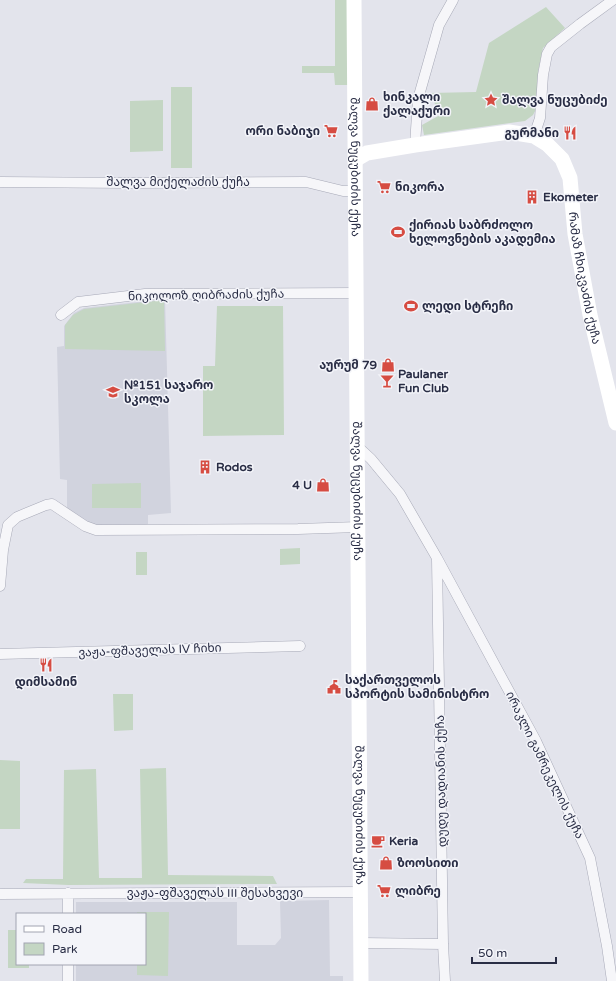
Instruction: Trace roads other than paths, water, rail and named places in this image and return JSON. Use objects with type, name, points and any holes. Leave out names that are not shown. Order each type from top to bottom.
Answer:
[{"type":"main road","name":"შალვა ნუცუბიძის ქუჩა","points":[[354,0],[354,160],[362,981]]},
{"type":"main road","name":"რამაზ ჩხიკვაძის ქუჩა","points":[[354,160],[367,154],[415,145],[509,132],[534,136],[547,144],[562,159],[570,178],[575,234],[589,308],[616,423]]},
{"type":"street","points":[[415,145],[418,99],[439,24],[453,0]]},
{"type":"street","points":[[534,136],[540,118],[543,75],[547,54],[551,47],[613,0]]},
{"type":"street","name":"შალვა მიქელაძის ქუჩა","points":[[0,182],[306,182],[342,191],[355,191]]},
{"type":"street","name":"ნიკოლოზ ღიბრაძის ქუჩა","points":[[61,315],[78,302],[145,294],[356,293]]},
{"type":"street","name":"ირაკლი გამრეკელის ქუჩა","points":[[357,446],[371,459],[400,494],[437,558],[536,741],[590,858],[607,946],[612,981]]},
{"type":"street","points":[[0,586],[3,550],[8,525],[17,517],[52,504],[85,526],[96,530],[116,531],[358,527]]},
{"type":"street","name":"დუდუ დადიანის ქუჩა","points":[[437,558],[443,944],[445,981]]},
{"type":"street","name":"ვაჟა-ფშაველას IV ჩიხი","points":[[0,654],[300,646]]},
{"type":"street","name":"ვაჟა-ფშაველას III შესახვევი","points":[[0,894],[361,892]]},
{"type":"street","points":[[68,893],[68,913]]},
{"type":"street","points":[[361,943],[443,944]]},
{"type":"street","points":[[68,965],[68,981]]},
{"type":"place","name":"შალვა ნუცუბიძე","points":[[491,100]]},
{"type":"place","name":"ხინკალი ქალაქური","points":[[372,104]]},
{"type":"place","name":"ორი ნაბიჯი","points":[[331,131]]},
{"type":"place","name":"გურმანი","points":[[570,133]]},
{"type":"place","name":"ნიკორა","points":[[384,187]]},
{"type":"place","name":"Ekometer","points":[[532,197]]},
{"type":"place","name":"ქირიას საბრძოლო ხელოვნების აკადემია","points":[[398,232]]},
{"type":"place","name":"ლედი სტრეჩი","points":[[411,306]]},
{"type":"place","name":"აურუმ 79","points":[[388,365]]},
{"type":"place","name":"Paulaner Fun Club","points":[[387,381]]},
{"type":"place","name":"№151 საჯარო სკოლა","points":[[113,392]]},
{"type":"place","name":"Rodos","points":[[205,467]]},
{"type":"place","name":"4 U","points":[[323,485]]},
{"type":"place","name":"დიმსამინ","points":[[46,665]]},
{"type":"place","name":"საქართველოს სპორტის სამინისტრო","points":[[334,687]]},
{"type":"place","name":"Keria","points":[[378,841]]},
{"type":"place","name":"ზოოსითი","points":[[386,863]]},
{"type":"place","name":"ლიბრე","points":[[384,891]]}]
